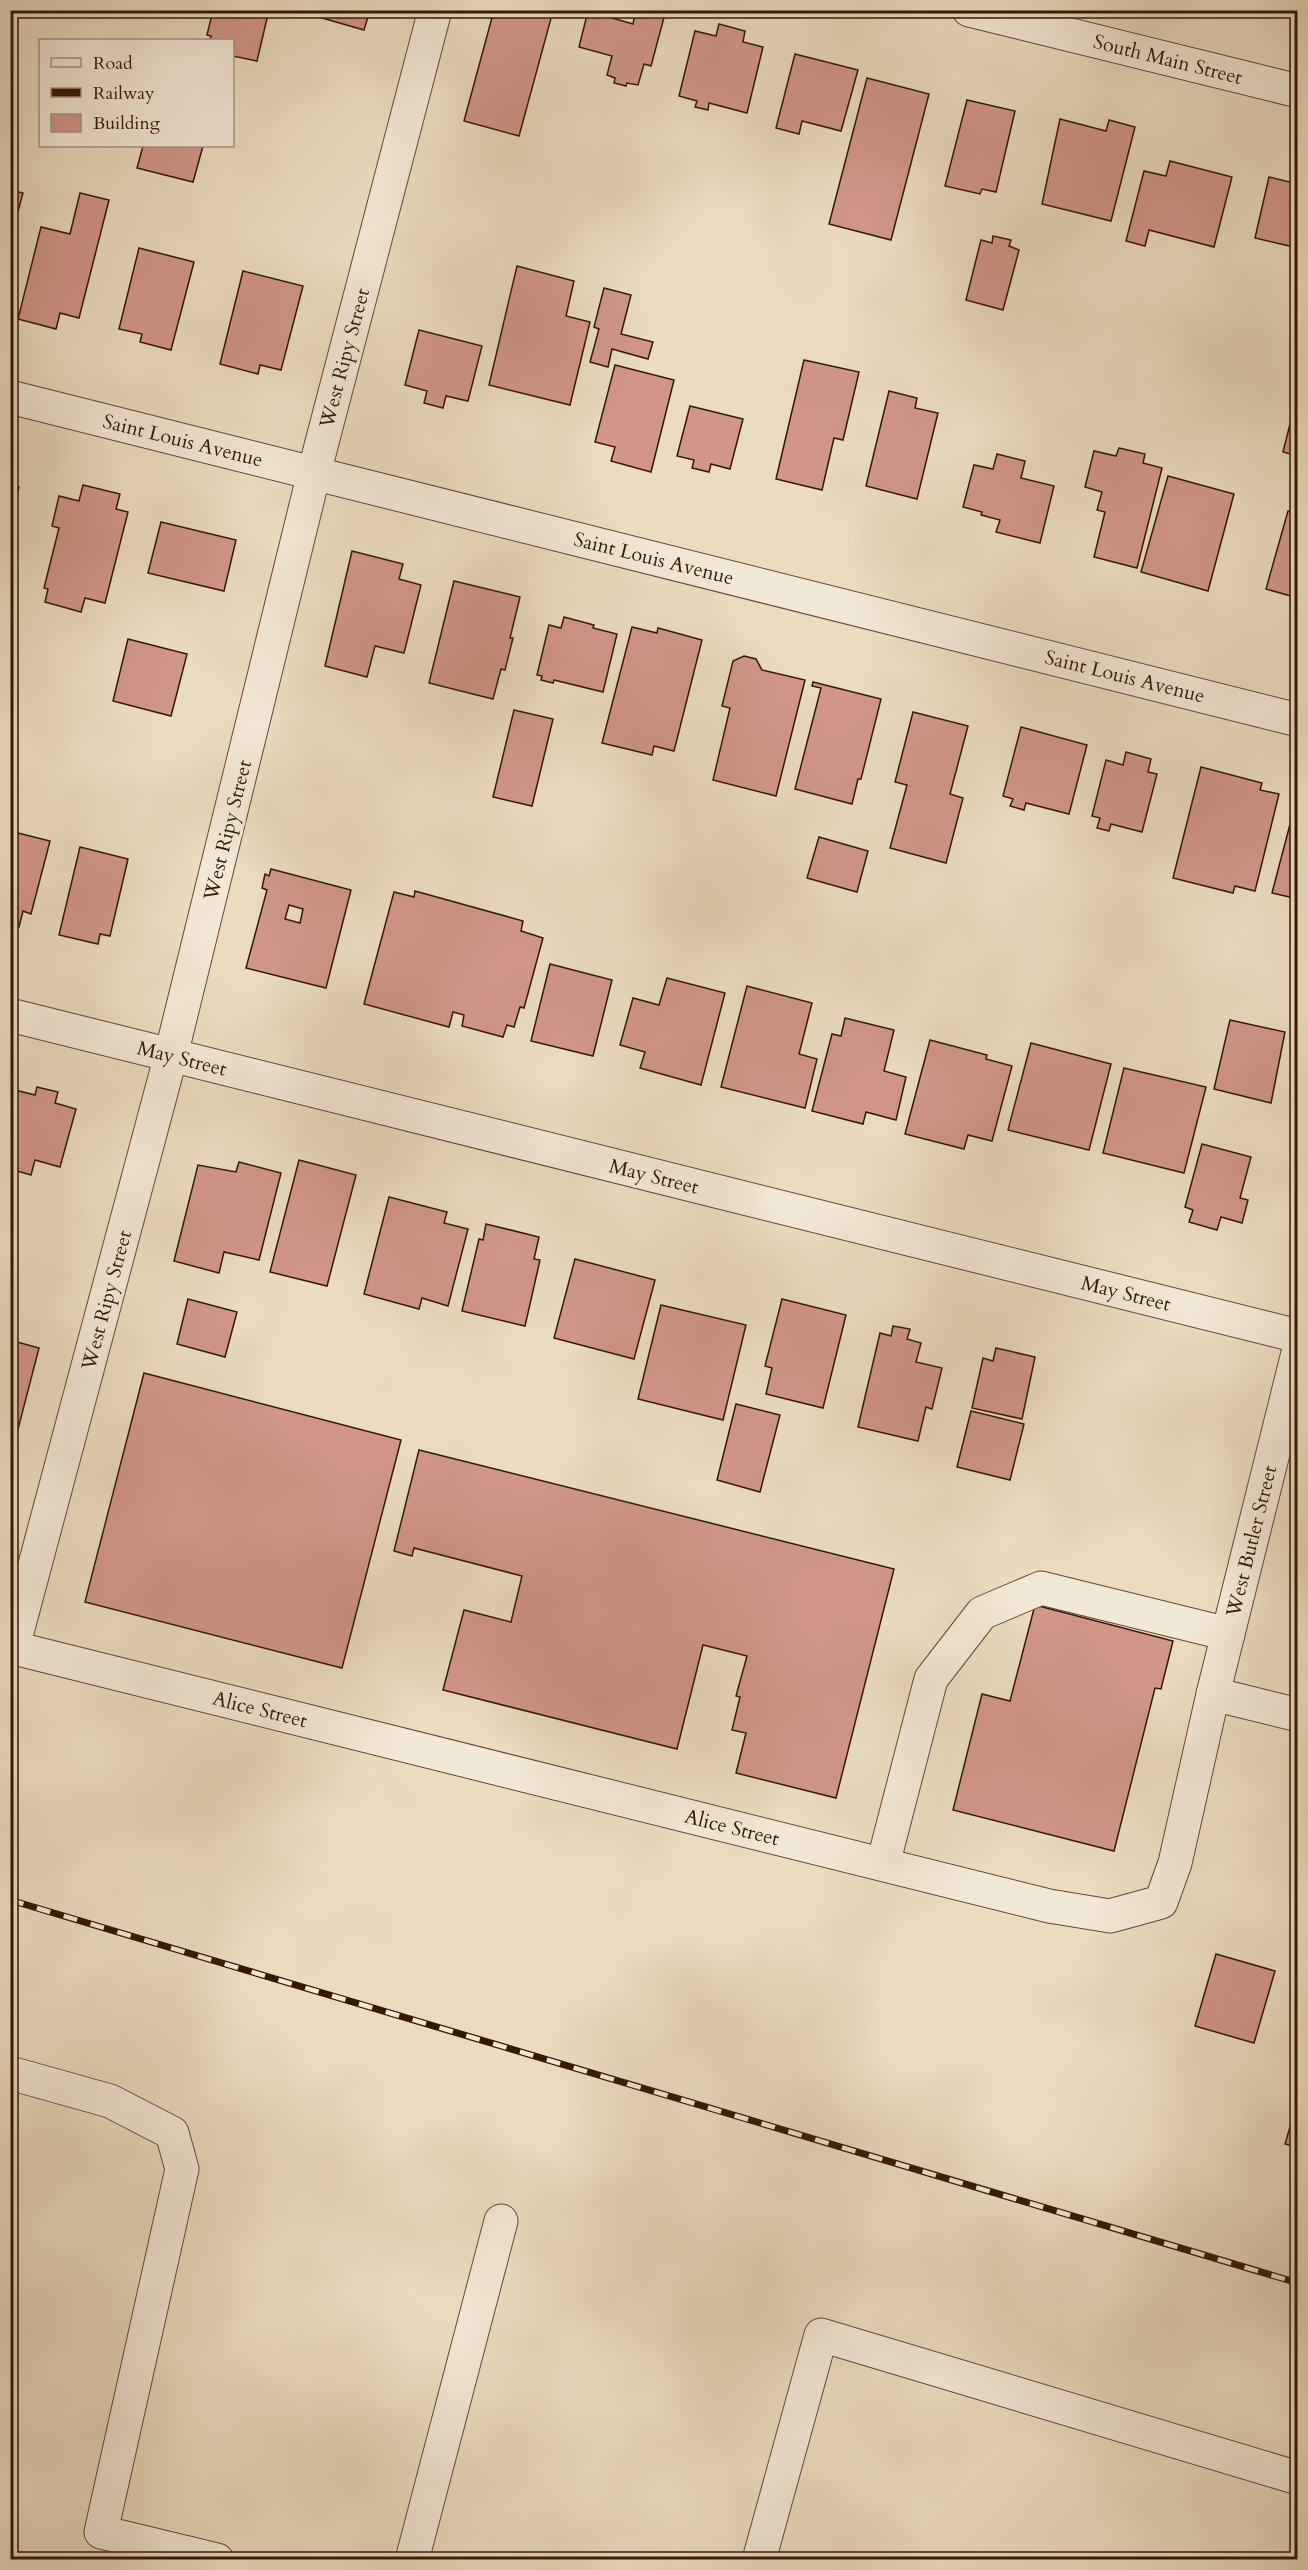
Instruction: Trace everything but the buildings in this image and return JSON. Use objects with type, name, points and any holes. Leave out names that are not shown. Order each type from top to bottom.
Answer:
[{"type":"street","name":"West Ripy Street","points":[[12,1647],[171,1055],[314,473],[435,10]]},
{"type":"street","name":"South Main Street","points":[[969,10],[1298,91]]},
{"type":"street","name":"Saint Louis Avenue","points":[[10,397],[1298,720]]},
{"type":"street","name":"May Street","points":[[10,1015],[1298,1336]]},
{"type":"street","name":"West Butler Street","points":[[1213,1694],[1298,1353]]},
{"type":"street","points":[[884,1864],[931,1679],[982,1613],[1041,1588],[1228,1634]]},
{"type":"street","name":"Alice Street","points":[[12,1647],[1049,1906],[1110,1916],[1161,1902],[1175,1863],[1213,1694]]},
{"type":"street","points":[[1213,1694],[1298,1715]]},
{"type":"street","points":[[10,2073],[110,2101],[172,2133],[182,2169],[101,2532],[217,2559]]},
{"type":"street","points":[[412,2559],[501,2221]]},
{"type":"street","points":[[759,2559],[821,2335],[1298,2478]]},
{"type":"railway","points":[[10,1900],[1298,2283]]}]
